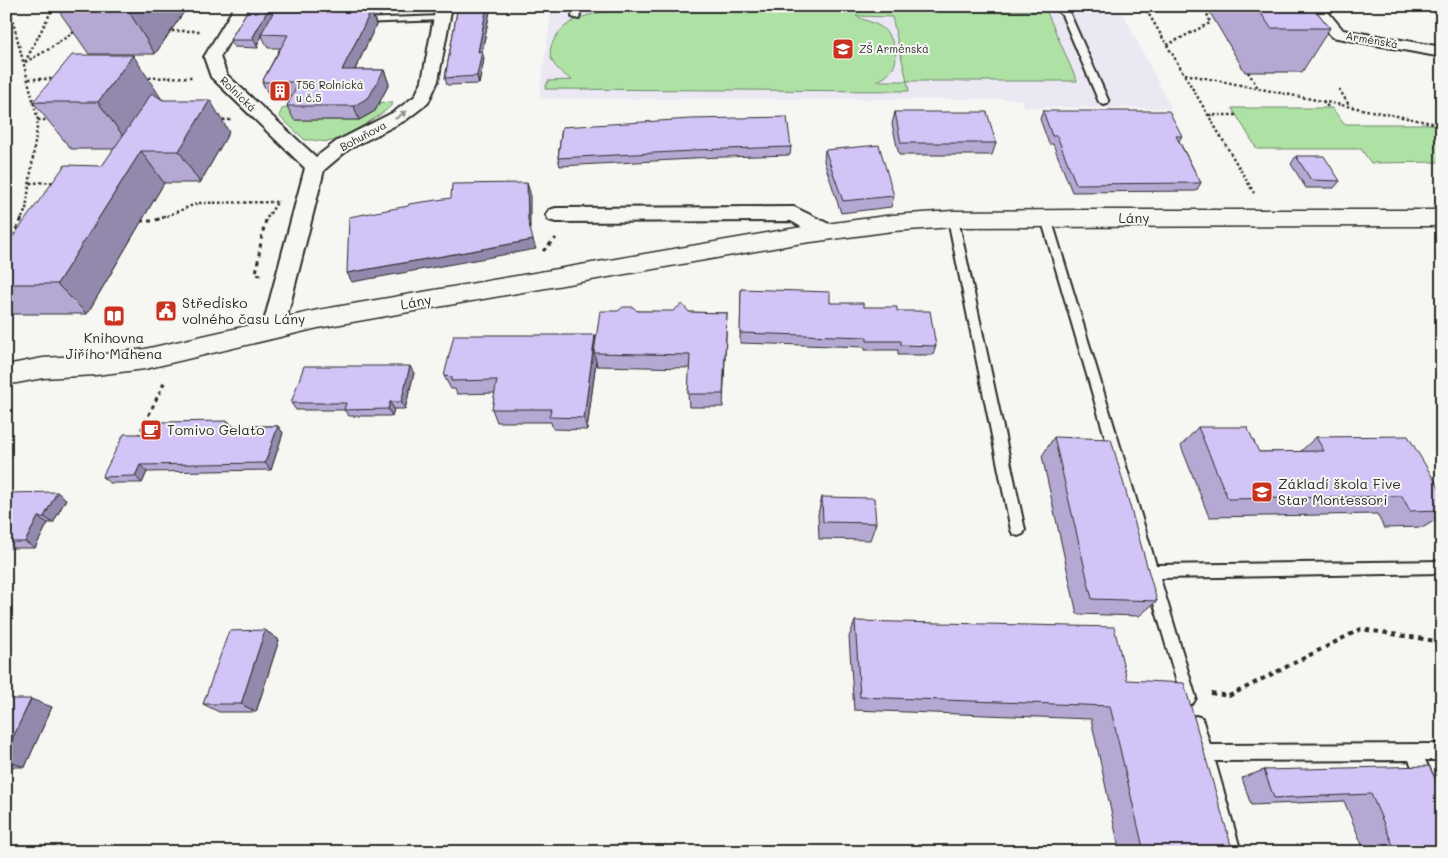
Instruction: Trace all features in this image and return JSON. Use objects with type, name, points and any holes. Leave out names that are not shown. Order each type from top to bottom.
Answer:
[{"type":"street","name":"Rolnická","points":[[243,6],[212,57],[219,77],[315,167]]},
{"type":"street","name":"Arménská","points":[[1315,6],[1338,34],[1442,52]]},
{"type":"street","name":"Bohuňova","points":[[315,167],[343,145],[400,116],[422,99],[430,81],[443,12]]},
{"type":"street","points":[[273,329],[315,167]]},
{"type":"street","points":[[556,215],[794,214],[828,232]]},
{"type":"street","name":"Lány","points":[[6,375],[43,368],[96,365],[145,359],[318,319],[828,232],[893,223],[953,219],[1046,218],[1442,218]]},
{"type":"lane","points":[[576,17],[578,6]]},
{"type":"lane","points":[[1057,6],[1066,14],[1104,102]]},
{"type":"lane","points":[[353,21],[443,12]]},
{"type":"lane","points":[[1046,218],[1233,852]]},
{"type":"lane","points":[[953,219],[1018,530]]},
{"type":"lane","points":[[1150,572],[1442,567]]},
{"type":"lane","points":[[1413,752],[1434,795]]},
{"type":"lane","points":[[1204,753],[1442,752]]},
{"type":"path","points":[[6,242],[21,221],[26,209],[38,120],[10,6]]},
{"type":"path","points":[[25,62],[54,6]]},
{"type":"path","points":[[1144,6],[1270,218]]},
{"type":"path","points":[[1193,6],[1205,12]]},
{"type":"path","points":[[1413,6],[1442,11]]},
{"type":"path","points":[[1167,45],[1210,23],[1205,12],[1206,7]]},
{"type":"path","points":[[25,62],[46,52],[82,27]]},
{"type":"path","points":[[165,31],[228,30]]},
{"type":"path","points":[[76,31],[82,31]]},
{"type":"path","points":[[1248,72],[1258,88]]},
{"type":"path","points":[[1185,74],[1442,125]]},
{"type":"path","points":[[136,78],[219,77]]},
{"type":"path","points":[[29,79],[58,79]]},
{"type":"path","points":[[1338,89],[1350,106]]},
{"type":"path","points":[[1323,100],[1329,108]]},
{"type":"path","points":[[1208,115],[1236,115]]},
{"type":"path","points":[[38,120],[56,120]]},
{"type":"path","points":[[212,120],[227,120]]},
{"type":"path","points":[[30,183],[58,182]]},
{"type":"path","points":[[263,276],[256,274],[260,258],[263,222],[269,211],[282,198]]},
{"type":"path","points":[[139,221],[154,221],[198,203],[306,201]]},
{"type":"path","points":[[21,221],[30,221]]},
{"type":"path","points":[[138,437],[168,374]]},
{"type":"path","points":[[1185,690],[1229,696],[1361,629],[1442,642]]},
{"type":"shaded area","name":"ZŠ Arménská","points":[[552,6],[1119,6],[1171,108],[1024,107],[1021,99],[539,99]]},
{"type":"green space","name":"ZŠ Arménská","points":[[635,10],[1046,10],[1077,81],[907,81],[909,91],[545,89],[548,81],[572,80],[559,70],[550,56],[552,44],[559,32],[569,24],[594,14]],"holes":[[[856,16],[892,17],[907,81],[877,81],[886,76],[895,64],[896,57],[893,43],[886,31],[881,27]]]},
{"type":"green space","points":[[378,102],[393,103],[365,124],[332,141],[305,140],[279,116],[282,109],[291,106],[294,120],[359,120],[374,111]]},
{"type":"green space","points":[[1232,108],[1332,108],[1344,124],[1438,124],[1442,128],[1442,162],[1371,163],[1361,149],[1257,149]]},
{"type":"building","points":[[57,6],[127,6],[56,7]]},
{"type":"building","points":[[250,6],[270,6],[253,37],[254,40],[230,40]]},
{"type":"building","points":[[458,6],[487,6],[478,52],[482,51],[477,76],[445,78]]},
{"type":"building","points":[[1256,6],[1312,6],[1330,28],[1271,28]]},
{"type":"building","points":[[274,11],[371,11],[342,70],[384,70],[369,97],[354,106],[287,106],[299,82],[262,82],[288,35],[261,34]]},
{"type":"building","points":[[72,55],[133,55],[98,102],[33,102]]},
{"type":"building","points":[[152,93],[163,100],[210,100],[179,151],[141,151],[57,284],[6,284],[6,238],[12,238],[65,165],[102,166]]},
{"type":"building","points":[[1043,111],[1169,111],[1182,136],[1176,136],[1201,183],[1076,184],[1057,136],[1052,136]]},
{"type":"building","points":[[895,112],[987,112],[996,143],[901,143]]},
{"type":"building","points":[[787,117],[791,147],[693,150],[558,158],[562,127],[691,119]]},
{"type":"building","points":[[879,145],[894,196],[843,201],[825,150]]},
{"type":"building","points":[[1296,156],[1324,156],[1340,181],[1311,180]]},
{"type":"building","points":[[527,183],[528,220],[533,240],[347,273],[349,217],[408,206],[409,204],[451,198],[452,184]]},
{"type":"building","points":[[741,289],[830,292],[830,303],[863,303],[864,307],[897,307],[897,311],[930,311],[936,346],[901,345],[901,341],[867,341],[867,337],[740,333]]},
{"type":"building","points":[[682,304],[689,312],[727,313],[723,394],[688,394],[690,355],[594,353],[600,311],[618,311],[623,307],[633,307],[637,311],[673,311]]},
{"type":"building","points":[[454,335],[595,335],[584,418],[549,417],[551,409],[492,409],[497,380],[451,381],[452,377],[444,376]]},
{"type":"building","points":[[304,366],[410,366],[401,402],[390,402],[388,409],[344,410],[346,403],[291,403]]},
{"type":"building","points":[[228,421],[225,426],[278,426],[265,463],[140,465],[135,476],[102,477],[124,434],[154,434],[159,422]]},
{"type":"building","points":[[1198,427],[1247,427],[1259,452],[1324,451],[1316,437],[1408,436],[1442,493],[1442,510],[1410,511],[1402,496],[1228,499]]},
{"type":"building","points":[[1054,437],[1111,439],[1157,601],[1092,599]]},
{"type":"building","points":[[57,492],[44,517],[38,517],[25,542],[6,542],[6,493]]},
{"type":"building","points":[[822,497],[874,498],[876,523],[823,522]]},
{"type":"building","points":[[855,621],[1114,627],[1127,680],[1184,683],[1233,852],[1144,852],[1110,706],[860,697]]},
{"type":"building","points":[[265,630],[241,704],[203,704],[229,631]]},
{"type":"building","points":[[6,699],[31,699],[6,752]]},
{"type":"building","points":[[1429,766],[1442,792],[1442,852],[1396,852],[1371,794],[1274,798],[1264,770]]},
{"type":"place","name":"ZŠ Arménská","points":[[843,49]]},
{"type":"place","name":"T56 Rolnická u č.5","points":[[280,91]]},
{"type":"place","name":"Středisko volného času Lány","points":[[166,311]]},
{"type":"place","name":"Knihovna Jiřího Mahena","points":[[114,316]]},
{"type":"place","name":"Tomivo Gelato","points":[[151,430]]},
{"type":"place","name":"Základí škola Five Star Montessori","points":[[1262,492]]}]
